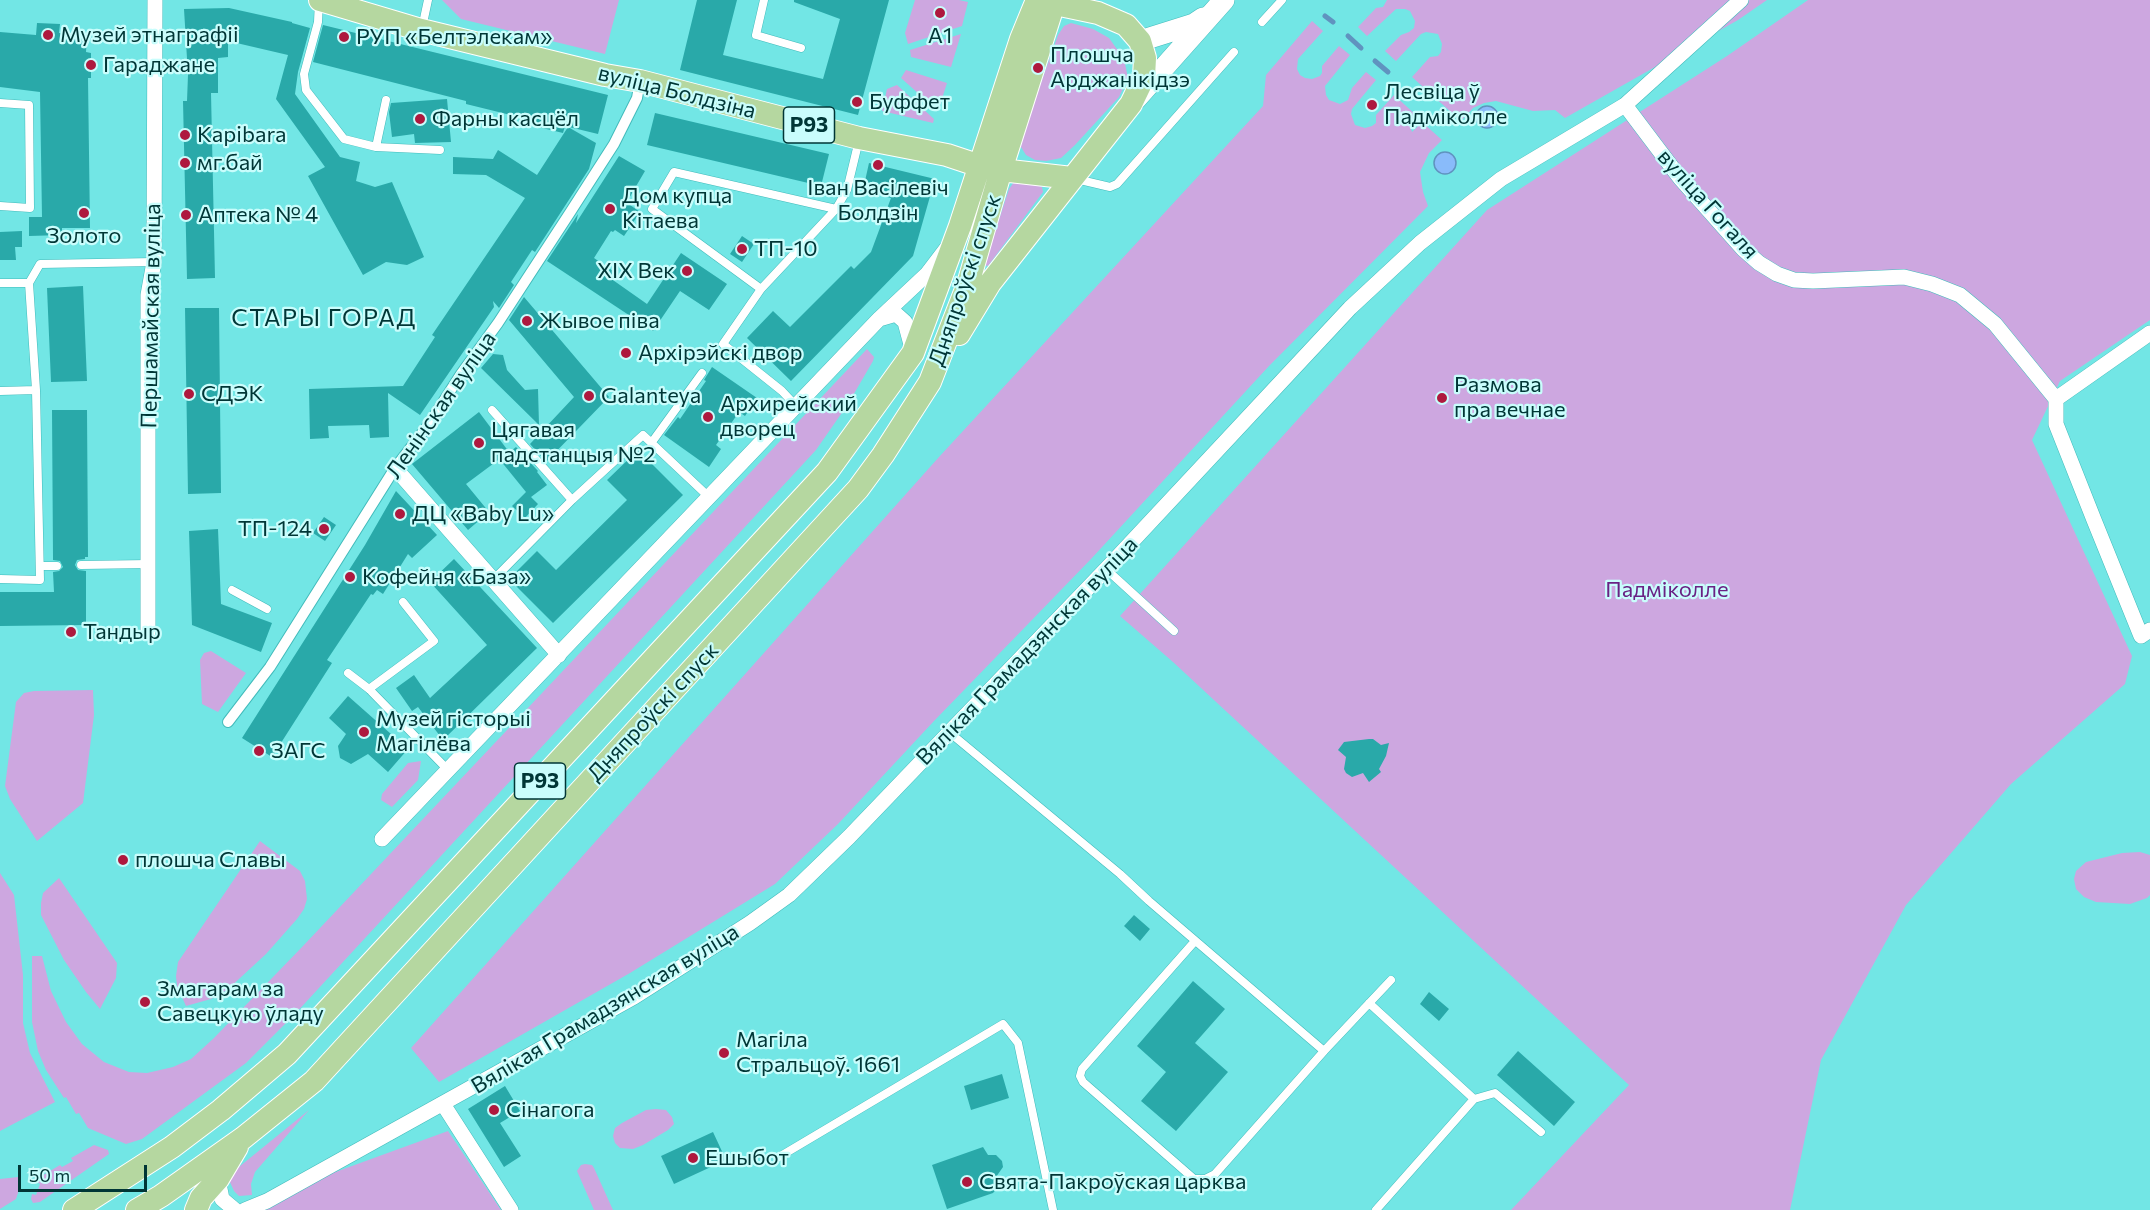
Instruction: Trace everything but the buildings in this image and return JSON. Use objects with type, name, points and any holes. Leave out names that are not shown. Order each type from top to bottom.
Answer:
[{"type":"main road","name":"вуліца Болдзіна","points":[[319,0],[421,30],[605,75],[640,81],[859,138],[947,155],[990,168],[1072,178]]},
{"type":"main road","points":[[1044,1],[1098,13],[1126,25],[1140,41],[1145,58],[1144,77],[1131,104]]},
{"type":"main road","name":"Р93","points":[[990,168],[1044,1]]},
{"type":"main road","points":[[1140,41],[1194,24],[1219,6]]},
{"type":"main road","points":[[930,382],[990,283],[1131,104],[1219,6]]},
{"type":"main road","name":"Дняпроўскі спуск","points":[[132,1173],[172,1147],[221,1110],[287,1054],[827,472],[913,353],[956,236],[990,168]]},
{"type":"main road","name":"Дняпроўскі спуск","points":[[163,1203],[314,1081],[858,489],[930,382],[968,284],[990,168]]},
{"type":"main road","points":[[196,1210],[201,1198],[218,1179],[243,1138]]},
{"type":"main road","points":[[132,1173],[163,1203]]},
{"type":"main road","points":[[132,1173],[137,1210]]},
{"type":"main road","name":"Р93","points":[[74,1210],[132,1173]]},
{"type":"main road","name":"Р93","points":[[137,1210],[163,1203]]},
{"type":"street","name":"Першамайская вуліца","points":[[148,632],[148,295],[154,262],[154,0]]},
{"type":"street","name":"Вялікая Грамадзянская вуліца","points":[[244,1210],[267,1201],[634,997],[750,923],[789,895],[849,837],[950,732],[1350,308],[1420,243],[1501,179],[1625,105],[1741,0]]},
{"type":"street","name":"Ленінская вуліца","points":[[228,722],[270,667],[395,468],[498,323],[608,154],[631,112],[637,98],[640,81]]},
{"type":"street","name":"вуліца Гогаля","points":[[1625,105],[1680,178],[1743,249],[1759,263],[1777,274],[1794,280],[1904,277],[1932,284],[1960,296],[1995,324],[2056,399]]},
{"type":"street","points":[[382,839],[879,319],[927,274],[956,236]]},
{"type":"street","points":[[879,319],[896,314],[904,321],[913,353]]},
{"type":"street","points":[[2146,633],[2056,424],[2056,399],[2150,333]]},
{"type":"street","points":[[395,468],[559,655]]},
{"type":"street","points":[[443,1104],[511,1210]]},
{"type":"street","points":[[218,1179],[222,1199],[235,1210]]},
{"type":"lane","points":[[319,0],[318,22],[304,74],[306,90],[344,139],[376,147],[440,150]]},
{"type":"lane","points":[[421,30],[428,0]]},
{"type":"lane","points":[[764,0],[756,35],[801,48]]},
{"type":"lane","points":[[1262,22],[1282,0]]},
{"type":"lane","points":[[1072,178],[1110,188],[1117,183],[1234,52]]},
{"type":"lane","points":[[376,147],[386,100]]},
{"type":"lane","points":[[0,103],[29,105],[30,207],[0,206]]},
{"type":"lane","points":[[796,406],[782,391],[723,344],[761,289],[836,209],[847,190],[859,138]]},
{"type":"lane","points":[[761,289],[652,209],[674,172],[836,209]]},
{"type":"lane","points":[[0,579],[40,580],[36,390],[29,283],[40,264],[154,262]]},
{"type":"lane","points":[[0,283],[29,283]]},
{"type":"lane","points":[[652,442],[702,374]]},
{"type":"lane","points":[[0,391],[36,390]]},
{"type":"lane","points":[[492,410],[572,500]]},
{"type":"lane","points":[[493,580],[572,500],[643,435],[709,497]]},
{"type":"lane","points":[[81,565],[148,564]]},
{"type":"lane","points":[[40,566],[57,566]]},
{"type":"lane","points":[[1106,568],[1174,631]]},
{"type":"lane","points":[[232,590],[267,609]]},
{"type":"lane","points":[[369,689],[434,642],[403,602]]},
{"type":"lane","points":[[348,673],[369,689],[448,770]]},
{"type":"lane","points":[[950,732],[1120,874],[1324,1051]]},
{"type":"lane","points":[[1196,941],[1082,1069],[1080,1076],[1083,1082],[1194,1179],[1204,1179],[1215,1174],[1324,1051],[1391,980]]},
{"type":"lane","points":[[1370,1003],[1474,1099]]},
{"type":"lane","points":[[779,1157],[1003,1024],[1018,1043],[1053,1210]]},
{"type":"lane","points":[[1376,1210],[1474,1099],[1495,1093],[1541,1132]]},
{"type":"green space","points":[[442,0],[619,0],[605,54],[461,19]]},
{"type":"green space","points":[[915,0],[968,2],[962,26],[908,44],[905,33]]},
{"type":"green space","points":[[1387,0],[1767,0],[1738,20],[1565,118],[1555,110],[1533,111],[1496,101],[1473,108],[1461,121],[1412,77],[1430,57],[1438,56],[1441,52],[1442,44],[1438,34],[1426,32],[1421,34],[1396,61],[1385,51],[1401,35],[1414,28],[1415,21],[1410,11],[1396,9],[1367,36],[1358,27],[1376,8],[1383,7]]},
{"type":"green space","name":"Падміколле","points":[[1808,0],[2150,0],[2150,320],[2060,381],[2032,440],[2132,656],[2125,684],[2011,784],[1906,905],[1821,1060],[1790,1210],[1511,1210],[1629,1085],[1173,662],[1120,616],[1487,210],[1727,56]]},
{"type":"green space","points":[[1312,21],[1323,31],[1298,59],[1297,69],[1300,75],[1312,79],[1320,76],[1322,66],[1339,46],[1350,55],[1325,86],[1329,100],[1340,104],[1348,100],[1352,88],[1366,72],[1376,80],[1352,109],[1351,114],[1355,125],[1365,128],[1376,123],[1376,115],[1394,95],[1416,115],[1409,123],[1412,132],[1422,122],[1442,140],[1429,153],[1420,172],[1428,206],[1269,366],[1091,559],[838,824],[775,884],[630,973],[439,1082],[411,1048],[939,457],[1263,106],[1266,75]]},
{"type":"green space","points":[[1071,23],[1093,29],[1109,38],[1124,59],[1128,78],[1119,97],[1061,158],[1046,161],[1035,160],[1026,155],[1021,147],[1022,136],[1058,35],[1064,26]]},
{"type":"green space","points":[[961,34],[951,67],[911,57],[910,50]]},
{"type":"green space","points":[[906,70],[947,83],[938,111],[901,78]]},
{"type":"green space","points":[[897,85],[934,119],[933,123],[882,111],[887,89]]},
{"type":"green space","points":[[1022,180],[1042,187],[1043,192],[988,266],[984,265],[1009,189],[1014,182]]},
{"type":"green space","points":[[867,349],[874,357],[873,361],[848,404],[816,450],[294,1015],[246,1063],[142,1139],[126,1144],[88,1128],[79,1113],[76,1114],[66,1097],[64,1098],[46,1070],[38,1051],[32,1022],[32,956],[42,956],[51,991],[66,1022],[82,1044],[104,1062],[129,1072],[147,1073],[173,1067],[191,1059],[303,946]]},
{"type":"green space","points":[[211,651],[246,673],[218,712],[202,704],[200,660],[204,653]]},
{"type":"green space","points":[[93,690],[94,715],[83,803],[37,841],[10,799],[5,786],[16,702],[24,693],[34,691]]},
{"type":"green space","points":[[421,761],[418,780],[392,807],[381,800],[382,794],[408,763]]},
{"type":"green space","points":[[260,841],[300,871],[305,881],[307,899],[304,909],[266,954],[227,990],[211,999],[186,1006],[177,986],[178,962]]},
{"type":"green space","points":[[2140,852],[2150,855],[2150,895],[2147,898],[2130,904],[2096,902],[2084,897],[2076,889],[2074,879],[2076,871],[2086,862],[2122,853]]},
{"type":"green space","points":[[0,873],[14,895],[23,975],[23,1023],[30,1053],[55,1102],[0,1131]]},
{"type":"green space","points":[[59,878],[117,963],[116,978],[100,1009],[64,960],[41,915],[43,893]]},
{"type":"green space","points":[[309,1110],[255,1172],[251,1184],[252,1195],[239,1196],[229,1180],[234,1171]]},
{"type":"green space","points":[[646,1110],[666,1110],[672,1117],[674,1124],[668,1130],[633,1149],[620,1148],[615,1143],[613,1136],[615,1128]]},
{"type":"green space","points":[[448,1131],[501,1210],[255,1210],[319,1178]]},
{"type":"green space","points":[[94,1145],[108,1150],[109,1154],[40,1202],[33,1203],[32,1194],[36,1195],[40,1184],[37,1182],[40,1177],[60,1165],[62,1167],[73,1161],[71,1158]]},
{"type":"green space","points":[[581,1165],[592,1165],[594,1168],[613,1210],[594,1210],[577,1171]]},
{"type":"green space","points":[[18,1177],[21,1184],[16,1199],[0,1209],[0,1179]]},
{"type":"water","points":[[1487,106],[1495,109],[1498,117],[1495,125],[1487,128],[1479,125],[1476,117],[1479,109]]},
{"type":"water","points":[[1445,152],[1453,155],[1456,163],[1453,171],[1445,174],[1437,171],[1434,163],[1437,155]]},
{"type":"waterway","points":[[1325,16],[1333,22]]},
{"type":"waterway","points":[[1348,36],[1361,48]]},
{"type":"waterway","points":[[1375,61],[1388,72]]},
{"type":"place","name":"A1","points":[[940,13]]},
{"type":"place","name":"Музей этнаграфіі","points":[[48,35]]},
{"type":"place","name":"РУП «Белтэлекам»","points":[[344,37]]},
{"type":"place","name":"Гараджане","points":[[91,65]]},
{"type":"place","name":"Плошча Арджанікідзэ","points":[[1038,68]]},
{"type":"place","name":"Буффет","points":[[857,102]]},
{"type":"place","name":"Лесвіца ў Падміколле","points":[[1372,105]]},
{"type":"place","name":"Фарны касцёл","points":[[420,119]]},
{"type":"place","name":"Kapibara","points":[[185,135]]},
{"type":"place","name":"мг.бай","points":[[185,163]]},
{"type":"place","name":"Іван Васілевіч Болдзін","points":[[878,165]]},
{"type":"place","name":"Дом купца Кітаева","points":[[610,209]]},
{"type":"place","name":"Золото","points":[[84,213]]},
{"type":"place","name":"Аптека № 4","points":[[186,215]]},
{"type":"place","name":"ТП-10","points":[[742,249]]},
{"type":"place","name":"XIX Век","points":[[687,271]]},
{"type":"place","name":"Жывое піва","points":[[527,321]]},
{"type":"place","name":"Архірэйскі двор","points":[[626,353]]},
{"type":"place","name":"СДЭК","points":[[189,394]]},
{"type":"place","name":"Galanteya","points":[[589,396]]},
{"type":"place","name":"Размова пра вечнае","points":[[1442,398]]},
{"type":"place","name":"Архирейский дворец","points":[[708,417]]},
{"type":"place","name":"Цягавая падстанцыя №2","points":[[479,443]]},
{"type":"place","name":"ДЦ «Baby Lu»","points":[[400,514]]},
{"type":"place","name":"ТП-124","points":[[324,529]]},
{"type":"place","name":"Кофейня «База»","points":[[350,577]]},
{"type":"place","name":"Тандыр","points":[[71,632]]},
{"type":"place","name":"Музей гісторыі Магілёва","points":[[364,732]]},
{"type":"place","name":"ЗАГС","points":[[259,751]]},
{"type":"place","name":"плошча Славы","points":[[123,860]]},
{"type":"place","name":"Змагарам за Савецкую ўладу","points":[[145,1002]]},
{"type":"place","name":"Магіла Стральцоў. 1661","points":[[724,1053]]},
{"type":"place","name":"Сінагога","points":[[494,1110]]},
{"type":"place","name":"Ешыбот","points":[[693,1158]]},
{"type":"place","name":"Свята-Пакроўская царква","points":[[967,1182]]},
{"type":"district","name":"СТАРЫ ГОРАД","points":[[324,318]]}]
